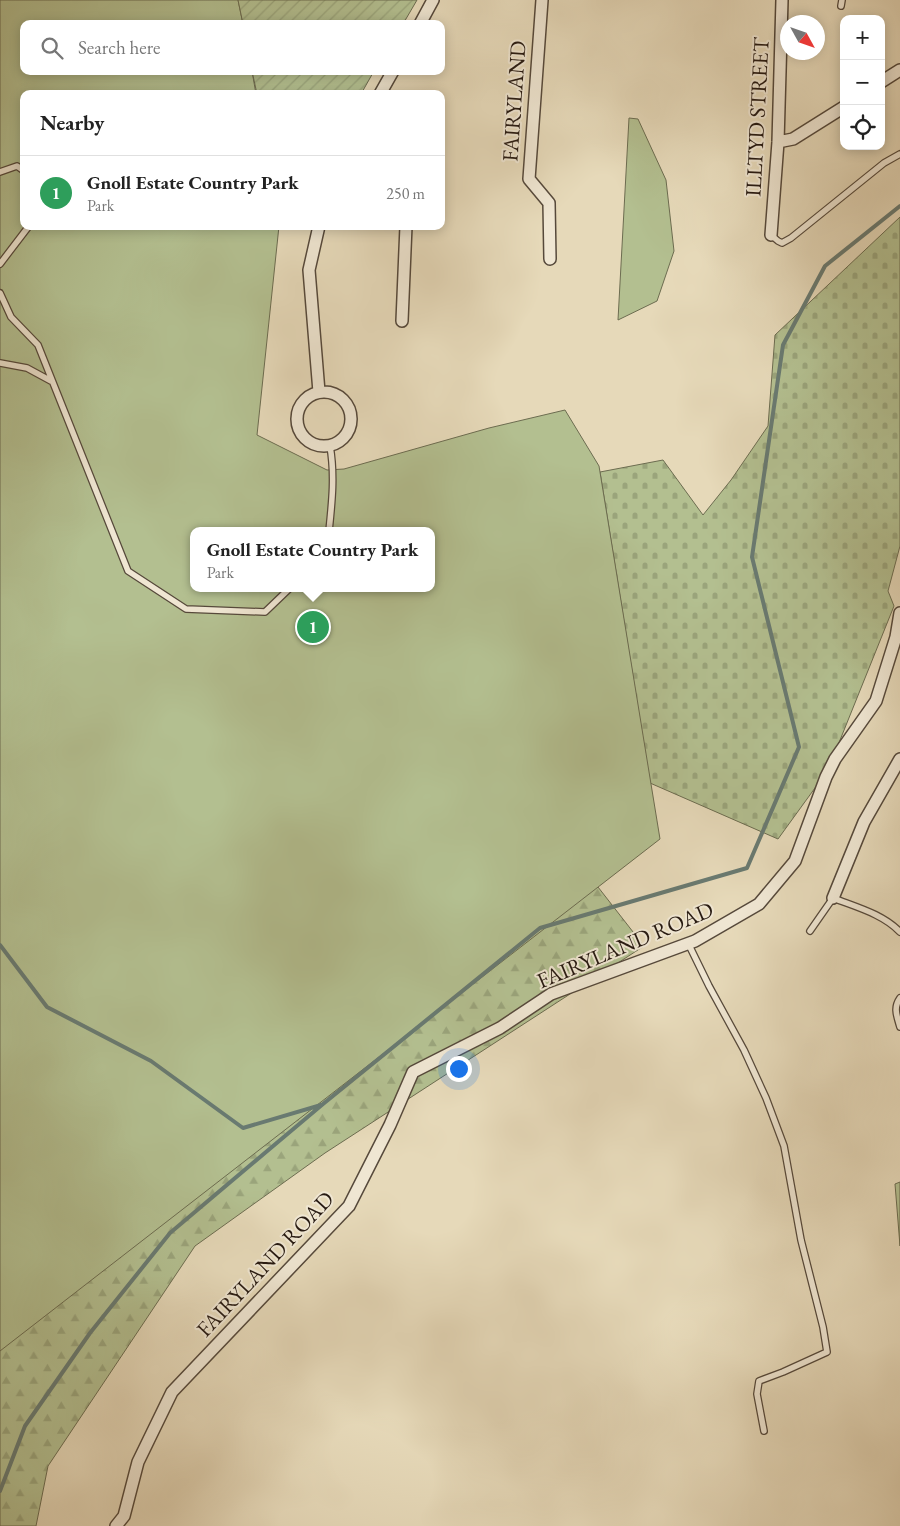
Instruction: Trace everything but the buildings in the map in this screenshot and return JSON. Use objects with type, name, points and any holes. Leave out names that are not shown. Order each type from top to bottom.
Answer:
[{"type":"street","points":[[422,20],[433,0]]},
{"type":"street","name":"FAIRYLAND","points":[[542,0],[529,179],[549,203],[550,258]]},
{"type":"street","name":"ILLTYD STREET","points":[[771,235],[778,142],[782,0]]},
{"type":"street","points":[[885,79],[900,70]]},
{"type":"street","points":[[383,90],[391,75]]},
{"type":"street","points":[[778,142],[793,139],[840,109]]},
{"type":"street","points":[[318,230],[309,270],[318,392]]},
{"type":"street","points":[[402,321],[406,230]]},
{"type":"street","points":[[318,392],[328,392],[337,395],[349,409],[351,420],[349,430],[337,444],[330,446],[311,444],[300,433],[297,424],[300,406],[306,398],[318,392]]},
{"type":"street","name":"FAIRYLAND ROAD","points":[[116,1526],[124,1516],[138,1462],[172,1392],[349,1206],[390,1125],[413,1072],[500,1028],[551,994],[688,944],[759,904],[795,861],[826,777],[835,759],[876,701],[896,637],[900,613]]},
{"type":"street","points":[[833,898],[864,822],[895,777],[900,759]]},
{"type":"lane","points":[[771,235],[778,242],[782,243],[791,238],[884,163],[900,154]]},
{"type":"lane","points":[[0,172],[17,166],[20,169]]},
{"type":"lane","points":[[0,264],[26,230]]},
{"type":"lane","points":[[0,292],[10,317],[38,345],[128,571],[186,609],[265,612],[286,592]]},
{"type":"lane","points":[[0,363],[26,368],[51,381]]},
{"type":"lane","points":[[329,527],[333,498],[333,464],[330,446]]},
{"type":"lane","points":[[810,930],[833,898],[875,915],[893,925],[900,932]]},
{"type":"lane","points":[[688,944],[708,986],[744,1050],[766,1098],[784,1146],[801,1240],[823,1327],[827,1352],[759,1381],[757,1394],[764,1431]]},
{"type":"lane","points":[[900,998],[896,1004],[896,1013],[900,1027]]},
{"type":"green space","points":[[0,0],[238,0],[242,20],[20,20],[20,75],[253,75],[255,90],[20,90],[20,230],[279,230],[257,435],[327,470],[344,469],[489,428],[565,410],[599,466],[660,839],[0,1351]]},
{"type":"green space","points":[[238,0],[417,0],[405,20],[242,20]]},
{"type":"green space","points":[[253,75],[372,75],[363,90],[256,90]]},
{"type":"green space","points":[[629,118],[638,119],[666,180],[674,251],[657,301],[618,320]]},
{"type":"green space","points":[[900,217],[900,546],[888,591],[894,606],[828,770],[778,839],[650,783],[600,472],[663,460],[703,515],[731,480],[768,426],[775,335]]},
{"type":"green space","points":[[598,887],[644,946],[325,1153],[195,1246],[48,1466],[36,1526],[0,1526],[0,904],[463,939]]},
{"type":"green space","points":[[900,1182],[900,1246],[895,1184]]},
{"type":"waterway","points":[[0,1491],[25,1426],[90,1333],[170,1233],[323,1104],[540,928],[747,868],[799,747],[752,557],[783,345],[825,266],[900,206]]},
{"type":"waterway","points":[[0,945],[47,1007],[151,1061],[243,1128],[321,1105]]},
{"type":"place","name":"Gnoll Estate Country Park","points":[[313,627]]}]
